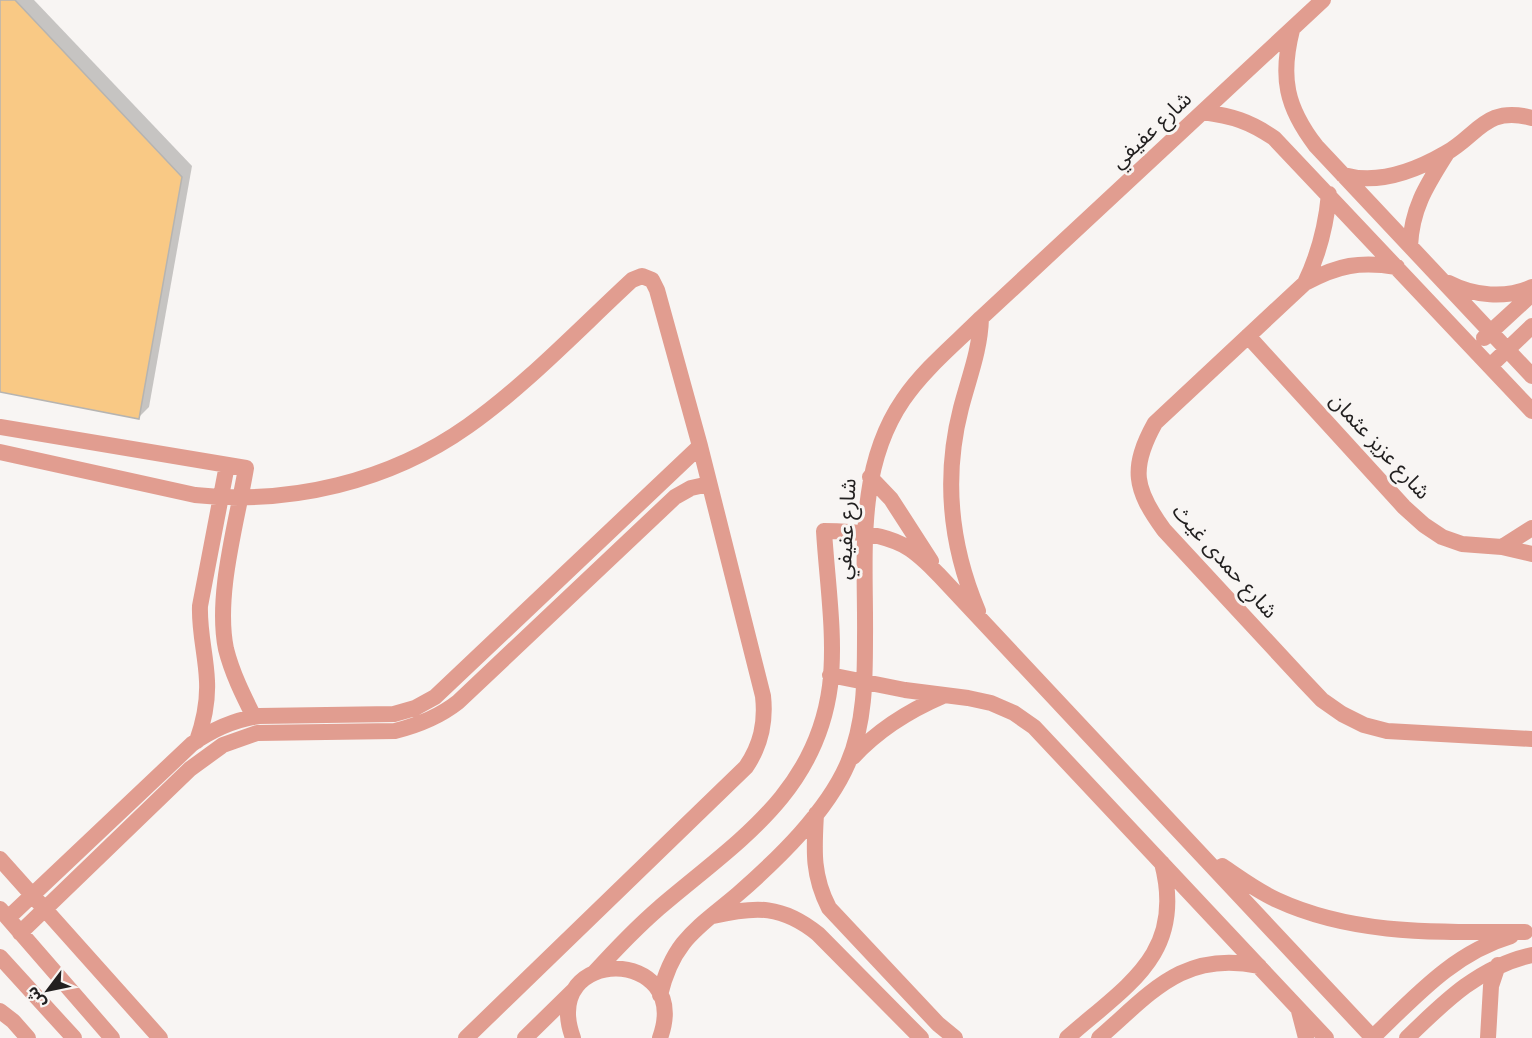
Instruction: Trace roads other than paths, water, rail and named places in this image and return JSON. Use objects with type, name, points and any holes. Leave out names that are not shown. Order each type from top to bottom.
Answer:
[{"type":"street","name":"شارع عفيفي","points":[[660,995],[664,976],[672,959],[688,936],[765,869],[816,814],[834,790],[849,762],[860,722],[865,681],[866,508],[870,477],[880,445],[903,400],[926,372],[981,318],[1323,0]]},
{"type":"street","points":[[1292,29],[1286,54],[1286,70],[1291,104],[1301,126],[1343,175],[1532,376]]},
{"type":"street","points":[[1203,112],[1242,119],[1258,126],[1281,145],[1532,411]]},
{"type":"street","points":[[1343,175],[1367,180],[1390,176],[1447,153],[1486,122],[1515,115],[1532,118]]},
{"type":"street","points":[[1410,246],[1411,230],[1420,198],[1447,153]]},
{"type":"street","name":"شارع حمدى غيث","points":[[1305,283],[1322,240],[1329,194]]},
{"type":"street","name":"شارع حمدى غيث","points":[[1397,267],[1373,264],[1349,265],[1326,272],[1305,283],[1155,423],[1142,445],[1138,474],[1142,495],[1150,512],[1164,530],[1302,680],[1322,700],[1342,714],[1364,725],[1387,731],[1532,739]]},
{"type":"street","points":[[0,452],[195,495],[220,498],[241,499],[297,494],[352,481],[400,464],[466,427],[493,406],[632,280],[642,276],[652,280],[657,290],[700,446],[763,696],[764,722],[758,746],[746,768],[466,1038]]},
{"type":"street","points":[[1440,278],[1460,289],[1482,294],[1504,295],[1532,287]]},
{"type":"street","points":[[1474,348],[1532,294]]},
{"type":"street","points":[[981,318],[977,356],[961,407],[952,451],[950,495],[957,550],[966,582],[983,623]]},
{"type":"street","points":[[1490,366],[1532,326]]},
{"type":"street","name":"شارع عزيز عثمان","points":[[1248,336],[1404,507],[1424,525],[1442,537],[1462,544],[1502,547],[1532,554]]},
{"type":"street","points":[[0,427],[246,468],[223,603],[224,634],[235,676],[254,717]]},
{"type":"street","points":[[112,1038],[4,914],[33,894],[197,741],[217,728],[254,717],[394,714],[424,704],[446,688],[700,446]]},
{"type":"street","points":[[197,741],[206,711],[207,681],[200,632],[200,606],[227,465]]},
{"type":"street","points":[[677,468],[691,488]]},
{"type":"street","points":[[870,477],[891,499],[939,575]]},
{"type":"street","points":[[20,933],[190,769],[223,745],[257,733],[395,731],[427,721],[458,702],[669,502],[691,488],[709,484]]},
{"type":"street","points":[[1502,547],[1532,528]]},
{"type":"street","name":"شارع عفيفي","points":[[578,986],[633,931],[761,822],[787,794],[807,761],[821,725],[830,675],[831,649],[824,531],[866,534]]},
{"type":"street","points":[[866,534],[902,544],[939,575],[1372,1038],[1442,972],[1461,959],[1502,939],[1528,932]]},
{"type":"street","points":[[830,675],[905,690],[991,703],[1014,713],[1034,727],[1326,1038]]},
{"type":"street","points":[[207,681],[222,685],[235,676]]},
{"type":"street","points":[[446,688],[458,702]]},
{"type":"street","points":[[849,762],[873,737],[901,716],[946,695]]},
{"type":"street","points":[[816,814],[815,871],[820,890],[829,908],[938,1024],[955,1038]]},
{"type":"street","points":[[1196,849],[1275,900],[1325,918],[1380,929],[1528,932]]},
{"type":"street","points":[[0,859],[160,1038]]},
{"type":"street","points":[[1067,1038],[1135,978],[1149,962],[1160,944],[1167,924],[1169,904],[1168,883],[1162,862]]},
{"type":"street","points":[[709,917],[739,910],[761,909],[782,912],[801,921],[818,934],[921,1038]]},
{"type":"street","points":[[1407,1038],[1462,988],[1498,965],[1532,955]]},
{"type":"street","points":[[0,957],[74,1038]]},
{"type":"street","points":[[1099,1038],[1166,981],[1183,971],[1221,962],[1240,962],[1259,966]]},
{"type":"street","points":[[1488,1038],[1491,986],[1498,965]]},
{"type":"street","points":[[594,972],[616,967],[637,972],[646,978],[660,995],[674,1038]]},
{"type":"street","points":[[525,1038],[578,986]]},
{"type":"street","points":[[573,1038],[569,1028],[568,1006],[578,986]]},
{"type":"street","points":[[1298,1007],[1306,1038]]},
{"type":"street","points":[[0,1011],[13,1021],[28,1038]]},
{"type":"street","points":[[660,1038],[665,1016]]}]
